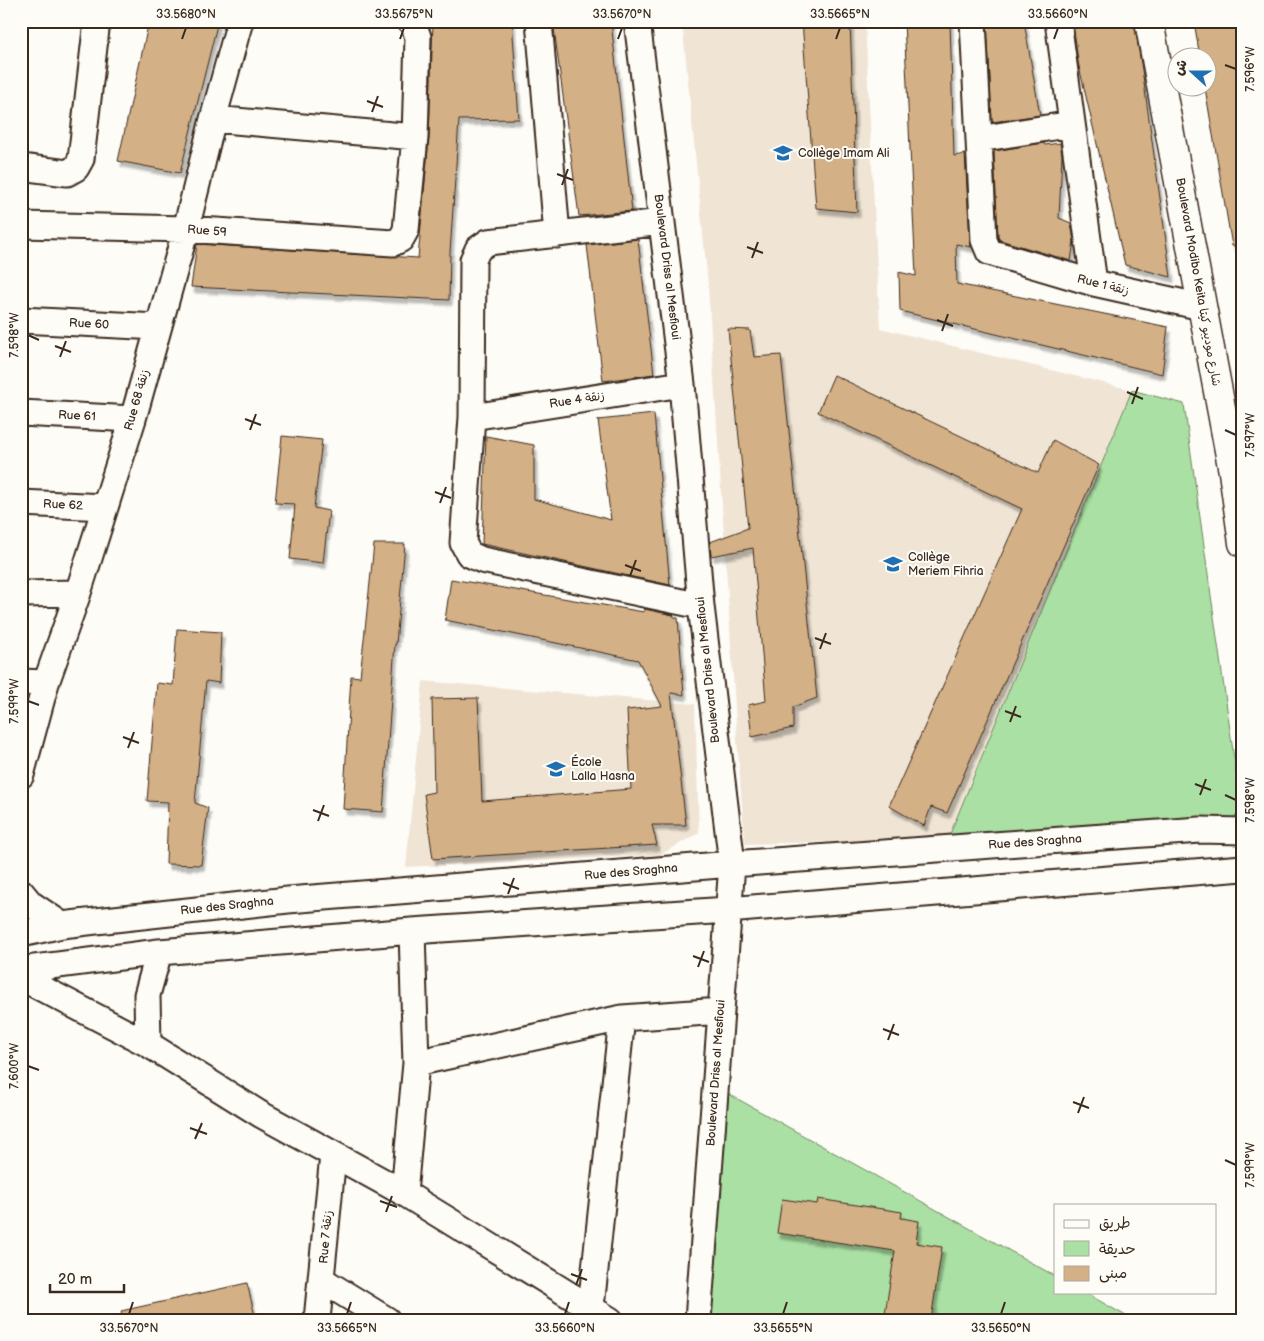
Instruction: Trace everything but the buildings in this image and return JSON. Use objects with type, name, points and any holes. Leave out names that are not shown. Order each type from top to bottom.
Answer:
[{"type":"main road","name":"Boulevard Modibo Keita شارع موديبو كيتا","points":[[1149,21],[1202,307],[1238,471],[1243,543]]},
{"type":"street","points":[[21,168],[67,173],[76,168],[81,159],[97,21]]},
{"type":"street","name":"Rue 68 زنقة","points":[[21,775],[46,683],[106,507],[132,418],[186,229],[213,119],[240,21]]},
{"type":"street","points":[[539,21],[557,235]]},
{"type":"street","name":"Boulevard Driss al Mesfioui","points":[[637,21],[682,384],[701,606],[732,864],[698,1320]]},
{"type":"street","points":[[974,21],[979,139],[1072,124]]},
{"type":"street","points":[[1058,21],[1094,283]]},
{"type":"street","points":[[213,119],[415,137],[414,29]]},
{"type":"street","name":"Rue 59","points":[[21,224],[186,229],[393,243],[401,239],[406,230],[415,137]]},
{"type":"street","name":"Rue 1 زنقة","points":[[979,139],[984,240],[989,252],[1004,258],[1094,283],[1202,307]]},
{"type":"street","points":[[662,222],[488,242],[478,249],[474,260],[472,416],[463,543],[469,554],[482,560],[701,606]]},
{"type":"street","name":"Rue 60","points":[[21,320],[158,327]]},
{"type":"street","name":"Rue 4 زنقة","points":[[472,416],[682,384]]},
{"type":"street","name":"Rue 61","points":[[21,413],[132,418]]},
{"type":"street","name":"Rue 62","points":[[21,503],[106,507]]},
{"type":"street","points":[[21,594],[78,593]]},
{"type":"street","points":[[21,682],[46,683]]},
{"type":"street","name":"Rue des Sraghna","points":[[21,934],[62,925],[288,900],[732,864],[1200,830],[1243,831]]},
{"type":"street","points":[[23,976],[159,952],[412,931],[728,910],[1243,868]]},
{"type":"street","points":[[21,892],[32,904],[62,925]]},
{"type":"street","points":[[404,1193],[416,1064],[412,931]]},
{"type":"street","points":[[21,944],[26,954],[23,976]]},
{"type":"street","points":[[148,1044],[147,995],[159,952]]},
{"type":"street","points":[[23,976],[148,1044],[260,1114],[404,1193],[600,1314],[622,1018]]},
{"type":"street","points":[[416,1064],[622,1018],[721,1011]]},
{"type":"street","name":"Rue 7 زنقة","points":[[317,1320],[333,1155]]},
{"type":"street","points":[[322,1280],[387,1320]]},
{"type":"shaded area","name":"Collège Meriem Fihria","points":[[682,21],[865,21],[880,328],[1132,390],[948,839],[745,844],[708,285]]},
{"type":"shaded area","name":"École Lalla Hasna","points":[[423,681],[695,704],[699,833],[660,855],[406,867]]},
{"type":"green space","points":[[1132,390],[1184,404],[1243,822],[948,839]]},
{"type":"green space","points":[[727,1093],[1054,1275],[1054,1294],[1088,1294],[1133,1320],[709,1320]]},
{"type":"place","name":"Collège Imam Ali","points":[[783,153]]},
{"type":"place","name":"Collège Meriem Fihria","points":[[893,564]]},
{"type":"place","name":"École Lalla Hasna","points":[[556,769]]}]
